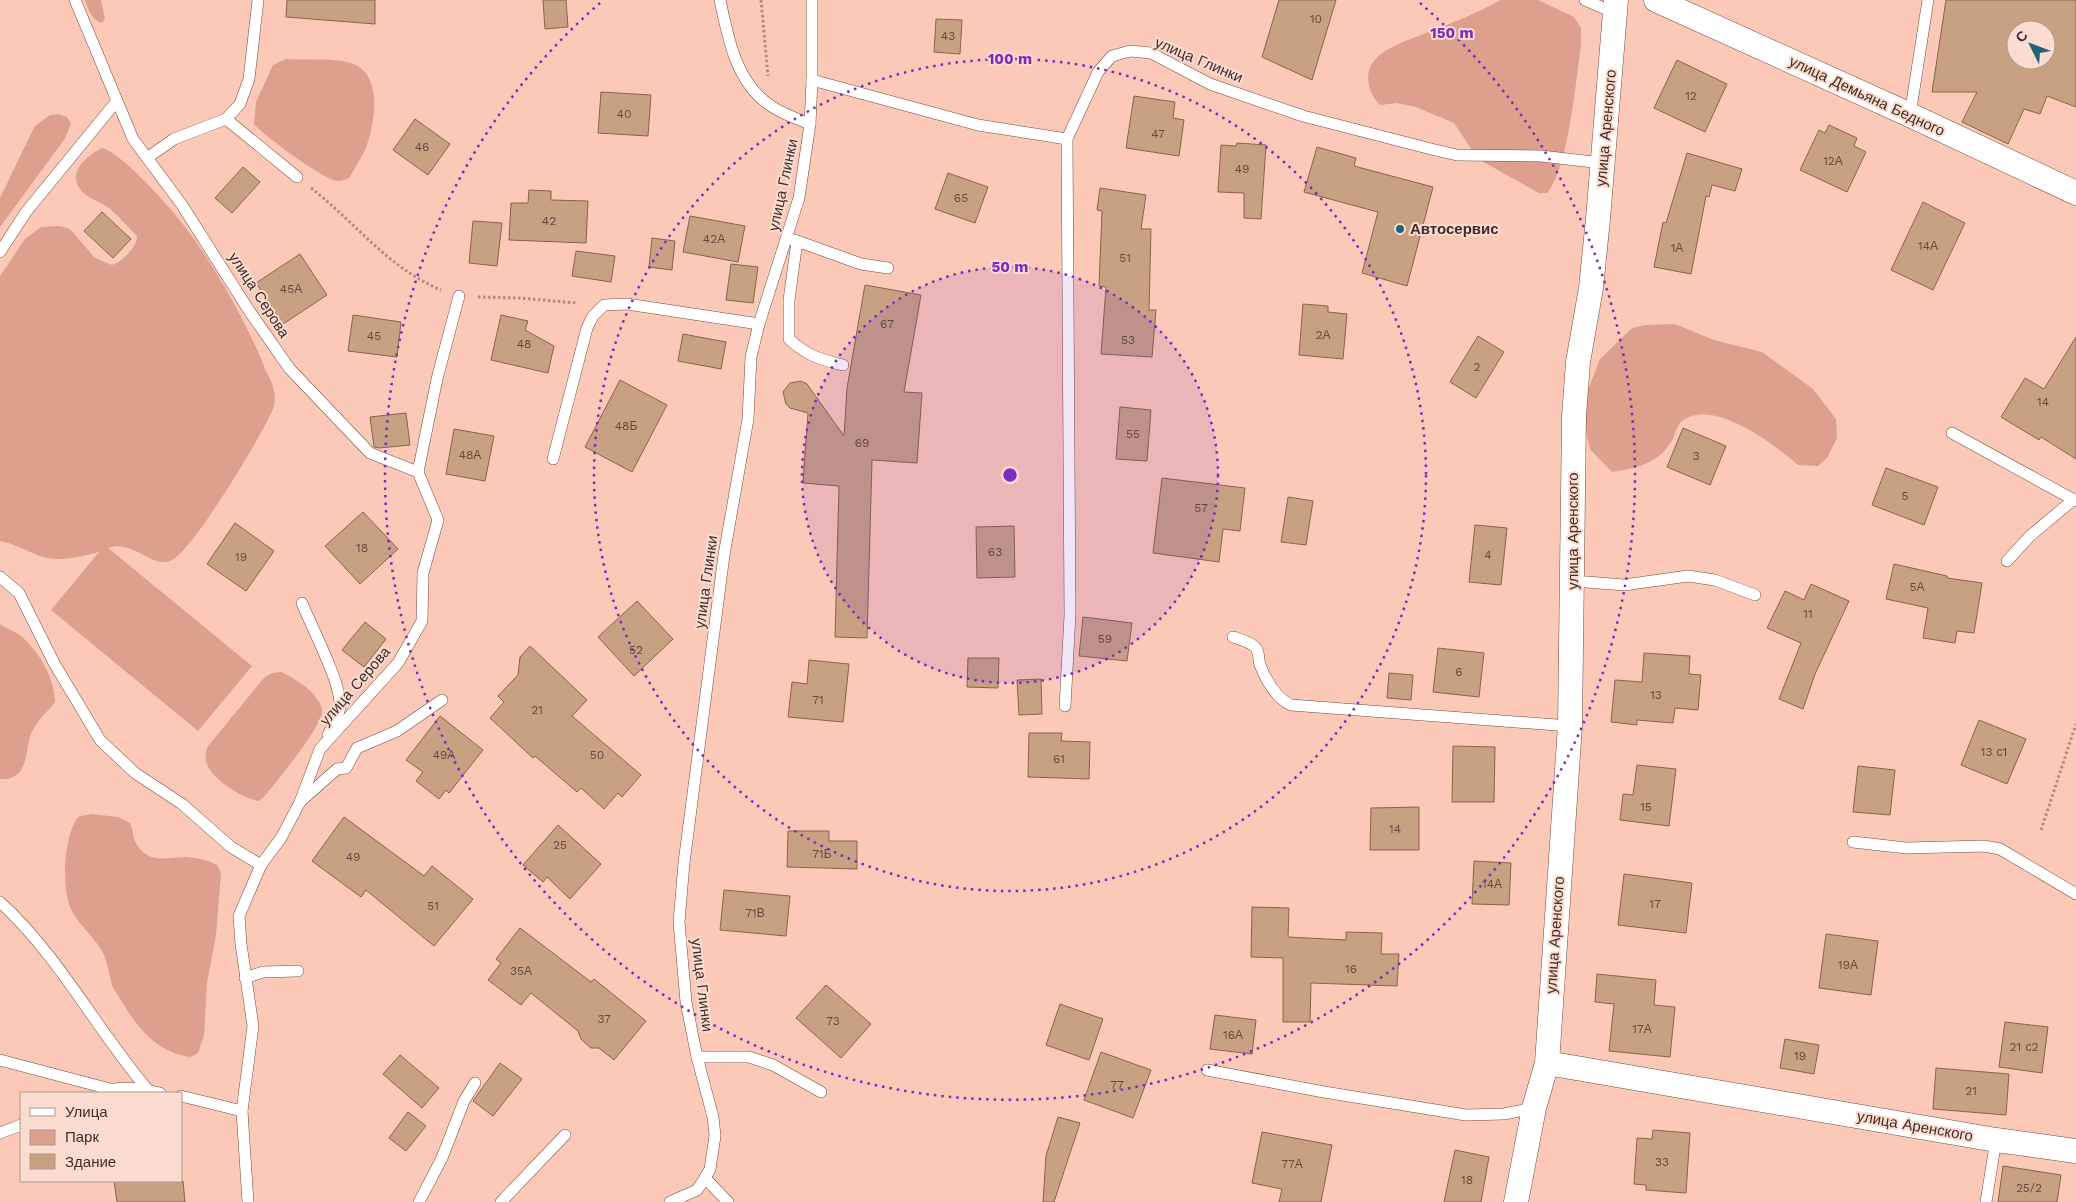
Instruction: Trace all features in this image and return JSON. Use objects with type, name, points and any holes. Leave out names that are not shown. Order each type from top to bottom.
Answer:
[{"type":"street","name":"улица Демьяна Бедного","points":[[1656,0],[1910,115],[2076,193]]},
{"type":"street","name":"улица Аренского","points":[[1516,1202],[1534,1108],[1547,1063],[1570,726],[1570,658],[1574,581],[1574,416],[1578,362],[1591,288],[1617,7]]},
{"type":"street","name":"улица Аренского","points":[[1547,1063],[1996,1140],[2076,1151]]},
{"type":"lane","name":"улица Серова","points":[[75,0],[133,139],[182,204],[248,309],[289,368],[370,453],[418,472],[438,520],[423,573],[422,621],[398,663],[320,749],[300,802],[281,838],[261,865],[239,916],[245,978],[253,1026],[242,1112],[248,1202]]},
{"type":"lane","points":[[147,158],[174,139],[226,119],[240,104],[249,79],[258,0]]},
{"type":"lane","name":"улица Глинки","points":[[705,1178],[710,1169],[715,1136],[714,1117],[697,1057],[686,1002],[679,922],[684,863],[724,555],[748,419],[751,357],[759,324],[792,240],[810,124],[770,106],[741,73],[728,38],[720,0]]},
{"type":"lane","points":[[810,124],[812,0]]},
{"type":"lane","points":[[1585,0],[1617,7]]},
{"type":"lane","points":[[1910,115],[1928,0]]},
{"type":"lane","name":"улица Глинки","points":[[1065,706],[1070,615],[1067,139],[1098,72],[1112,56],[1130,51],[1151,53],[1210,84],[1303,116],[1457,155],[1541,156],[1602,163]]},
{"type":"lane","points":[[812,80],[978,125],[1067,139]]},
{"type":"lane","points":[[0,252],[26,212],[116,102]]},
{"type":"lane","points":[[226,119],[297,177]]},
{"type":"lane","points":[[843,365],[821,361],[803,352],[790,339],[789,300],[792,240],[861,264],[888,268]]},
{"type":"lane","points":[[418,472],[437,378],[459,296]]},
{"type":"lane","points":[[554,459],[587,328],[593,316],[604,306],[627,304],[759,324]]},
{"type":"lane","points":[[1952,433],[2075,501],[2030,536],[2006,561]]},
{"type":"lane","points":[[1574,581],[1624,585],[1688,576],[1715,580],[1755,595]]},
{"type":"lane","points":[[0,577],[18,593],[58,671],[100,740],[135,773],[182,804],[231,847],[261,865]]},
{"type":"lane","points":[[302,603],[334,680],[340,702],[337,716],[320,749]]},
{"type":"lane","points":[[1233,637],[1254,645],[1259,654],[1260,664],[1272,687],[1282,700],[1291,705],[1570,726]]},
{"type":"lane","points":[[300,802],[337,769],[346,768],[357,748],[397,731],[442,700]]},
{"type":"lane","points":[[1853,842],[1906,848],[1984,846],[2000,849],[2076,894]]},
{"type":"lane","points":[[0,902],[27,926],[43,946],[109,1041],[148,1090]]},
{"type":"lane","points":[[245,978],[263,972],[298,971]]},
{"type":"lane","points":[[697,1057],[749,1057],[773,1064],[821,1092]]},
{"type":"lane","points":[[0,1060],[110,1089],[156,1092]]},
{"type":"lane","points":[[1207,1070],[1324,1092],[1466,1115],[1504,1114],[1534,1108]]},
{"type":"lane","points":[[419,1202],[442,1158],[464,1101],[475,1083]]},
{"type":"lane","points":[[102,1092],[110,1089]]},
{"type":"lane","points":[[182,1096],[242,1112]]},
{"type":"lane","points":[[0,1133],[20,1125]]},
{"type":"lane","points":[[501,1202],[565,1135]]},
{"type":"lane","points":[[1986,1202],[1996,1140]]},
{"type":"lane","points":[[670,1202],[697,1190],[705,1178],[728,1202]]},
{"type":"path","points":[[761,0],[770,106]]},
{"type":"path","points":[[297,177],[330,203],[371,244],[424,283],[459,296],[519,298],[604,306]]},
{"type":"path","points":[[2041,830],[2076,724]]},
{"type":"green space","points":[[85,0],[101,0],[105,19],[102,23],[93,17]]},
{"type":"green space","points":[[1501,0],[1538,0],[1574,17],[1581,28],[1577,80],[1566,145],[1554,181],[1547,193],[1539,193],[1478,159],[1454,123],[1416,107],[1397,103],[1380,105],[1370,89],[1368,77],[1371,65],[1385,51],[1464,18]]},
{"type":"green space","points":[[286,59],[345,61],[361,69],[369,77],[373,88],[374,100],[372,126],[366,148],[349,178],[338,181],[321,174],[281,147],[254,124],[256,102],[273,65]]},
{"type":"green space","points":[[59,114],[67,117],[71,124],[64,140],[0,227],[0,198],[35,126],[50,115]]},
{"type":"green space","points":[[102,148],[111,152],[134,170],[159,196],[197,244],[239,312],[274,391],[274,407],[256,442],[211,514],[182,551],[172,560],[165,562],[157,561],[126,547],[108,548],[252,666],[198,731],[51,610],[99,552],[84,556],[52,559],[0,541],[0,276],[25,239],[41,227],[59,226],[70,229],[95,258],[112,265],[132,249],[137,236],[109,208],[86,195],[79,188],[76,181],[76,175],[83,162]]},
{"type":"green space","points":[[1675,324],[1714,340],[1762,352],[1813,389],[1836,419],[1837,438],[1827,458],[1818,466],[1798,465],[1774,446],[1742,426],[1726,419],[1709,415],[1694,416],[1681,422],[1666,449],[1653,460],[1637,467],[1612,472],[1590,449],[1585,427],[1588,390],[1600,359],[1632,328],[1646,325]]},
{"type":"green space","points":[[0,624],[21,636],[40,657],[52,684],[55,702],[37,723],[31,734],[25,760],[18,774],[10,778],[0,779]]},
{"type":"green space","points":[[281,672],[300,682],[317,698],[322,710],[321,717],[298,754],[259,801],[236,792],[220,781],[208,768],[206,754],[208,746],[264,678],[272,673]]},
{"type":"green space","points":[[91,814],[118,817],[130,823],[136,843],[142,851],[154,858],[187,857],[202,859],[217,865],[221,873],[216,935],[207,983],[204,1035],[198,1053],[190,1057],[168,1050],[143,1032],[113,988],[101,949],[78,921],[71,909],[65,875],[67,848],[73,825],[78,817]]},
{"type":"building","points":[[287,0],[375,0],[375,24],[286,17]]},
{"type":"building","points":[[543,0],[566,0],[568,27],[545,29]]},
{"type":"building","points":[[1279,0],[1336,0],[1312,80],[1262,57]]},
{"type":"building","points":[[1946,0],[2076,0],[2076,107],[2047,96],[2040,114],[2024,109],[2008,144],[1962,122],[1977,92],[1932,92]]},
{"type":"building","points":[[936,19],[962,20],[960,54],[934,52]]},
{"type":"building","points":[[1677,60],[1727,84],[1705,132],[1654,108]]},
{"type":"building","points":[[601,92],[651,95],[648,136],[598,133]]},
{"type":"building","points":[[1134,96],[1175,102],[1173,118],[1184,120],[1179,156],[1126,148]]},
{"type":"building","points":[[415,119],[450,144],[428,175],[393,150]]},
{"type":"building","points":[[1829,125],[1857,138],[1854,146],[1866,152],[1847,192],[1800,170],[1819,130],[1825,133]]},
{"type":"building","points":[[1237,143],[1266,145],[1261,219],[1244,218],[1244,193],[1218,192],[1221,145],[1236,146]]},
{"type":"building","points":[[1317,147],[1356,158],[1354,166],[1433,187],[1407,286],[1362,273],[1378,212],[1304,192]]},
{"type":"building","points":[[1687,153],[1742,169],[1735,191],[1712,185],[1709,197],[1706,196],[1691,274],[1654,267],[1663,222],[1666,223]]},
{"type":"building","points":[[243,167],[260,182],[232,213],[215,198]]},
{"type":"building","points":[[948,173],[988,187],[975,223],[935,209]]},
{"type":"building","points":[[1100,188],[1146,195],[1141,229],[1151,229],[1149,310],[1156,310],[1152,357],[1101,354],[1106,287],[1099,286],[1102,211],[1097,210]]},
{"type":"building","points":[[529,190],[551,191],[551,200],[588,201],[586,243],[509,240],[511,203],[528,203]]},
{"type":"building","points":[[1923,202],[1965,223],[1933,290],[1891,270]]},
{"type":"building","points":[[102,212],[131,239],[113,258],[84,231]]},
{"type":"building","points":[[690,216],[745,226],[738,262],[683,252]]},
{"type":"building","points":[[473,221],[502,223],[497,266],[469,263]]},
{"type":"building","points":[[652,238],[675,241],[672,270],[649,267]]},
{"type":"building","points":[[576,251],[615,256],[611,282],[572,276]]},
{"type":"building","points":[[300,254],[327,295],[283,324],[256,283]]},
{"type":"building","points":[[731,264],[758,267],[753,303],[726,300]]},
{"type":"building","points":[[865,285],[921,295],[904,392],[922,393],[917,463],[872,460],[867,638],[835,637],[839,486],[803,483],[808,413],[790,408],[786,404],[783,392],[790,383],[801,381],[807,384],[844,436],[847,388]]},
{"type":"building","points":[[1303,304],[1328,306],[1328,312],[1347,314],[1343,359],[1299,355]]},
{"type":"building","points":[[353,315],[401,322],[397,357],[348,351]]},
{"type":"building","points":[[501,315],[528,321],[525,330],[554,346],[548,373],[491,360]]},
{"type":"building","points":[[683,334],[726,342],[721,369],[678,361]]},
{"type":"building","points":[[1478,336],[1504,352],[1476,398],[1450,382]]},
{"type":"building","points":[[2076,337],[2076,459],[2041,437],[2039,440],[2001,417],[2025,378],[2044,389]]},
{"type":"building","points":[[620,380],[667,405],[632,472],[585,447]]},
{"type":"building","points":[[1120,407],[1151,410],[1147,461],[1116,459]]},
{"type":"building","points":[[406,413],[410,445],[374,447],[370,417]]},
{"type":"building","points":[[1683,428],[1726,446],[1710,485],[1667,467]]},
{"type":"building","points":[[454,429],[494,436],[485,481],[446,474]]},
{"type":"building","points":[[1886,468],[1938,487],[1924,525],[1872,505]]},
{"type":"building","points":[[1162,478],[1245,488],[1240,531],[1223,529],[1219,562],[1153,553]]},
{"type":"building","points":[[1288,497],[1313,501],[1306,545],[1281,542]]},
{"type":"building","points":[[363,512],[398,549],[360,584],[325,546]]},
{"type":"building","points":[[235,523],[274,551],[246,591],[207,564]]},
{"type":"building","points":[[1475,525],[1507,528],[1501,585],[1469,582]]},
{"type":"building","points":[[1014,526],[1015,577],[977,578],[976,527]]},
{"type":"building","points":[[1894,564],[1947,576],[1947,578],[1982,583],[1974,633],[1957,631],[1955,643],[1923,638],[1928,608],[1886,599]]},
{"type":"building","points":[[1811,584],[1849,601],[1815,674],[1803,709],[1779,699],[1801,643],[1767,628],[1785,591],[1804,600]]},
{"type":"building","points":[[637,601],[673,639],[634,676],[598,637]]},
{"type":"building","points":[[1083,617],[1132,623],[1127,661],[1079,656]]},
{"type":"building","points":[[365,622],[386,639],[364,667],[342,650]]},
{"type":"building","points":[[530,646],[587,700],[572,716],[641,775],[622,797],[618,793],[604,809],[581,788],[577,792],[535,756],[533,758],[490,718],[504,702],[498,696],[518,675],[520,657]]},
{"type":"building","points":[[1438,648],[1484,653],[1479,697],[1433,692]]},
{"type":"building","points":[[1644,653],[1690,656],[1689,674],[1701,675],[1698,710],[1675,708],[1673,723],[1637,720],[1637,725],[1611,722],[1615,680],[1642,682]]},
{"type":"building","points":[[968,658],[999,658],[998,688],[967,687]]},
{"type":"building","points":[[809,660],[849,664],[843,722],[788,717],[792,682],[807,684]]},
{"type":"building","points":[[1389,673],[1413,675],[1411,700],[1387,698]]},
{"type":"building","points":[[1041,679],[1042,714],[1019,715],[1017,680]]},
{"type":"building","points":[[440,716],[483,750],[449,793],[446,790],[439,799],[416,781],[423,772],[406,760]]},
{"type":"building","points":[[1979,720],[2026,739],[2007,784],[1961,765]]},
{"type":"building","points":[[1029,733],[1062,733],[1061,741],[1090,742],[1089,779],[1028,777]]},
{"type":"building","points":[[1453,746],[1495,747],[1494,802],[1452,802]]},
{"type":"building","points":[[1637,765],[1676,769],[1669,826],[1620,820],[1623,794],[1633,795]]},
{"type":"building","points":[[1858,766],[1895,770],[1890,815],[1853,812]]},
{"type":"building","points":[[1419,807],[1419,850],[1370,850],[1371,808]]},
{"type":"building","points":[[344,817],[424,876],[432,866],[473,899],[434,946],[366,890],[361,897],[312,861]]},
{"type":"building","points":[[558,825],[601,864],[570,899],[547,877],[543,882],[523,865]]},
{"type":"building","points":[[788,831],[829,831],[829,841],[857,841],[857,869],[787,867]]},
{"type":"building","points":[[1474,861],[1511,863],[1509,905],[1472,904]]},
{"type":"building","points":[[1624,874],[1692,883],[1686,933],[1618,925]]},
{"type":"building","points":[[724,890],[790,896],[786,936],[720,930]]},
{"type":"building","points":[[1252,907],[1289,908],[1288,937],[1346,940],[1346,932],[1382,933],[1381,954],[1399,954],[1397,986],[1311,983],[1310,1022],[1283,1022],[1283,958],[1251,957]]},
{"type":"building","points":[[520,928],[591,982],[594,979],[646,1021],[614,1060],[599,1048],[591,1048],[581,1039],[578,1031],[531,993],[521,1005],[488,980],[501,963],[496,959]]},
{"type":"building","points":[[1826,934],[1878,941],[1871,995],[1819,988]]},
{"type":"building","points":[[1597,974],[1656,980],[1654,1005],[1675,1007],[1670,1057],[1609,1051],[1614,1004],[1595,1002]]},
{"type":"building","points":[[826,985],[871,1024],[841,1058],[796,1018]]},
{"type":"building","points":[[1060,1004],[1103,1019],[1089,1060],[1046,1045]]},
{"type":"building","points":[[1215,1015],[1256,1020],[1252,1054],[1210,1049]]},
{"type":"building","points":[[2005,1022],[2048,1027],[2042,1073],[1999,1067]]},
{"type":"building","points":[[1785,1039],[1819,1045],[1814,1074],[1780,1068]]},
{"type":"building","points":[[1101,1052],[1151,1070],[1133,1118],[1084,1100]]},
{"type":"building","points":[[400,1055],[439,1088],[422,1108],[383,1074]]},
{"type":"building","points":[[500,1063],[522,1079],[493,1116],[473,1101]]},
{"type":"building","points":[[1936,1068],[2009,1074],[2006,1115],[1933,1109]]},
{"type":"building","points":[[408,1112],[426,1126],[406,1151],[389,1138]]},
{"type":"building","points":[[1058,1117],[1080,1123],[1054,1202],[1043,1202],[1046,1156]]},
{"type":"building","points":[[1653,1130],[1690,1133],[1686,1193],[1646,1190],[1646,1185],[1634,1184],[1637,1138],[1652,1139]]},
{"type":"building","points":[[1262,1132],[1332,1145],[1321,1202],[1279,1202],[1282,1189],[1252,1183]]},
{"type":"building","points":[[1455,1150],[1489,1157],[1481,1202],[1444,1202]]},
{"type":"building","points":[[2003,1166],[2061,1175],[2057,1202],[1998,1202]]},
{"type":"building","points":[[183,1181],[185,1202],[117,1202],[114,1182]]},
{"type":"place","name":"Автосервис","points":[[1400,229]]}]
